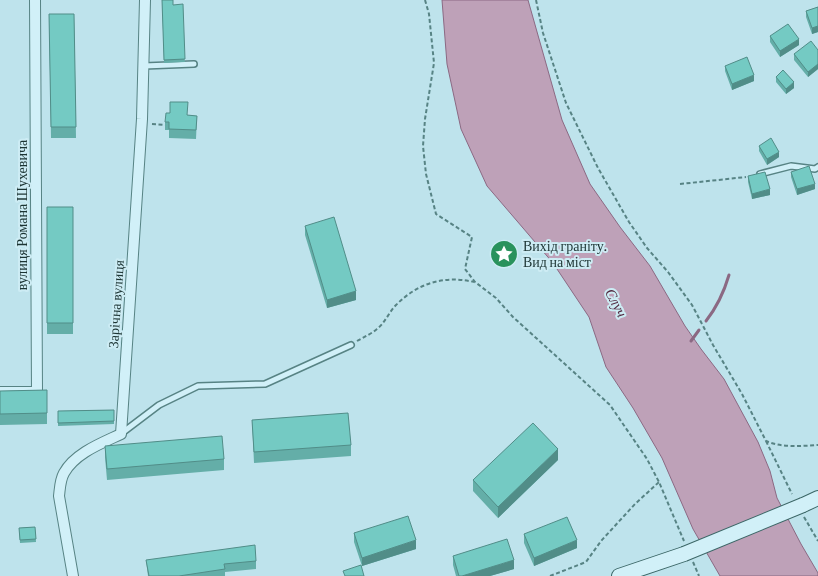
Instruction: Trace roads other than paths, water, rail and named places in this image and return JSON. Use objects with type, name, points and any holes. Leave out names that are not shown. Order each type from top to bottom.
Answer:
[{"type":"main road","points":[[619,576],[803,510],[818,498]]},
{"type":"street","name":"вулиця Романа Шухевича","points":[[0,392],[37,392],[35,0]]},
{"type":"street","name":"Зарічна вулиця","points":[[121,434],[142,119],[145,0]]},
{"type":"street","points":[[73,576],[59,496],[60,483],[64,473],[80,456],[121,434]]},
{"type":"lane","points":[[145,0],[151,0]]},
{"type":"lane","points":[[143,66],[194,64]]},
{"type":"lane","points":[[746,177],[791,166],[815,169],[818,167]]},
{"type":"lane","points":[[121,434],[159,405],[198,386],[265,384],[350,344]]},
{"type":"water","name":"Случ","points":[[442,0],[528,0],[562,120],[590,184],[650,266],[685,326],[724,379],[758,442],[770,471],[777,498],[818,576],[720,576],[693,529],[662,458],[633,408],[606,367],[589,317],[553,263],[487,186],[461,129],[447,64]]},
{"type":"waterway","points":[[706,321],[720,299],[729,275]]},
{"type":"waterway","points":[[691,341],[699,330]]},
{"type":"place","name":"Вихід граніту. Вид на міст","points":[[504,254]]}]
